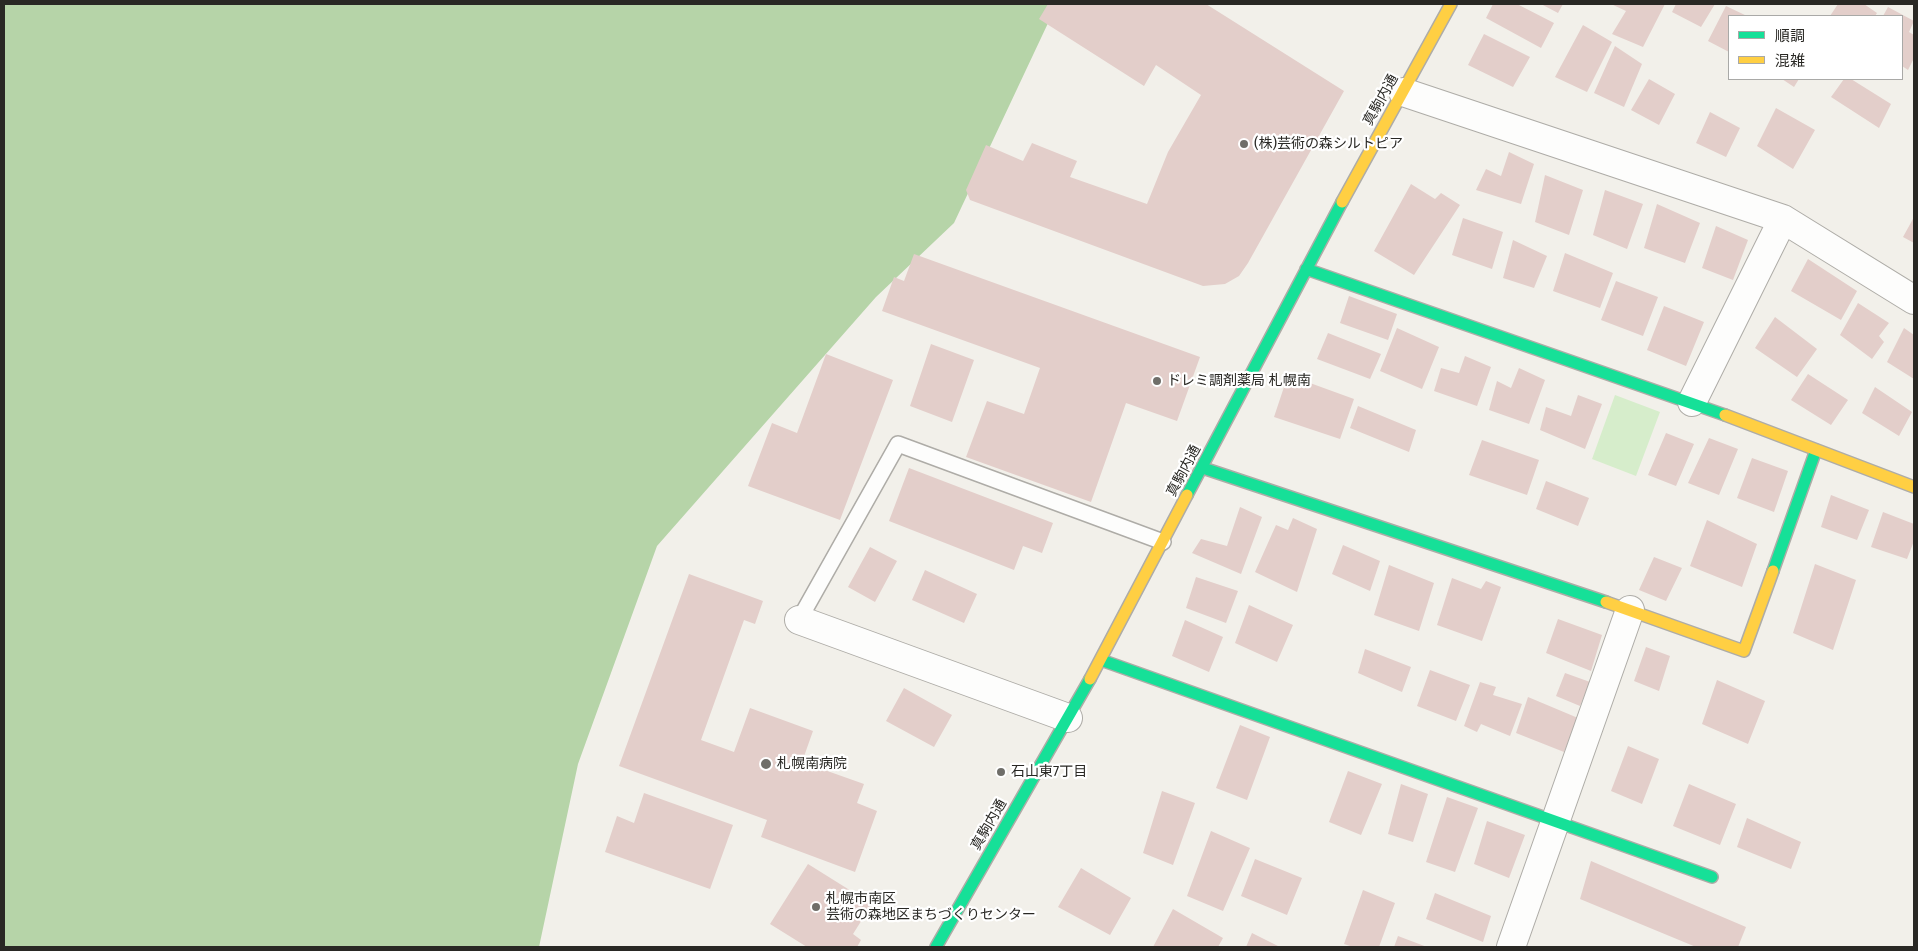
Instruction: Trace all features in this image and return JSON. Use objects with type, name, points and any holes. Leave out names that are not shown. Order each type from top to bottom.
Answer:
[{"type":"main road","name":"真駒内通","points":[[936,947],[1101,660],[1306,269],[1451,4]]},
{"type":"main road","points":[[1306,269],[1692,402],[1914,486]]},
{"type":"main road","points":[[1202,468],[1630,610],[1744,651],[1816,450]]},
{"type":"main road","points":[[1101,660],[1712,877]]},
{"type":"street","points":[[1402,92],[1783,219],[1914,300]]},
{"type":"street","points":[[1692,402],[1783,219]]},
{"type":"street","points":[[1511,947],[1630,610]]},
{"type":"street","points":[[799,620],[1068,718]]},
{"type":"lane","points":[[799,620],[898,444],[1163,542]]},
{"type":"green space","points":[[4,4],[1057,4],[954,223],[876,297],[657,546],[578,764],[539,947],[4,947]]},
{"type":"green space","points":[[1615,395],[1660,412],[1636,476],[1592,459]]},
{"type":"building","name":"(株)芸術の森シルトピア","points":[[1048,4],[1206,4],[1344,91],[1239,276],[1225,284],[1203,286],[970,200],[966,190],[986,145],[1023,161],[1032,143],[1077,161],[1070,177],[1147,204],[1168,152],[1201,95],[1156,65],[1144,86],[1039,19]]},
{"type":"building","points":[[1493,4],[1517,4],[1554,23],[1541,48],[1486,18]]},
{"type":"building","points":[[1541,4],[1563,4],[1558,13]]},
{"type":"building","points":[[1611,4],[1665,4],[1643,47],[1612,34],[1626,11]]},
{"type":"building","points":[[1676,4],[1715,4],[1701,27],[1672,12]]},
{"type":"building","points":[[1838,4],[1864,4],[1877,13],[1876,15],[1831,15]]},
{"type":"building","points":[[1726,6],[1745,15],[1728,15],[1728,51],[1708,41]]},
{"type":"building","points":[[1888,7],[1903,15],[1884,15]]},
{"type":"building","points":[[1903,15],[1914,21],[1909,32],[1914,35],[1914,58],[1908,70],[1903,67]]},
{"type":"building","points":[[1583,25],[1612,42],[1587,92],[1555,77]]},
{"type":"building","points":[[1484,34],[1530,57],[1513,87],[1468,65]]},
{"type":"building","points":[[1615,46],[1642,64],[1624,107],[1594,93]]},
{"type":"building","points":[[1649,79],[1675,94],[1659,125],[1631,110]]},
{"type":"building","points":[[1784,80],[1798,80],[1794,87]]},
{"type":"building","points":[[1843,80],[1853,80],[1891,104],[1879,128],[1831,97]]},
{"type":"building","points":[[1776,108],[1815,130],[1793,169],[1757,146]]},
{"type":"building","points":[[1710,112],[1740,128],[1726,157],[1696,143]]},
{"type":"building","points":[[1509,152],[1534,164],[1521,204],[1476,190],[1486,169],[1501,176]]},
{"type":"building","points":[[1545,175],[1583,190],[1569,235],[1535,222]]},
{"type":"building","points":[[1411,184],[1435,199],[1441,193],[1460,205],[1414,275],[1374,251]]},
{"type":"building","points":[[1605,190],[1643,204],[1627,249],[1593,235]]},
{"type":"building","points":[[1657,204],[1700,223],[1685,263],[1644,248]]},
{"type":"building","points":[[1914,217],[1914,243],[1903,237]]},
{"type":"building","points":[[1463,218],[1503,232],[1492,269],[1452,255]]},
{"type":"building","points":[[1716,226],[1748,240],[1733,280],[1702,268]]},
{"type":"building","points":[[1513,240],[1547,256],[1534,288],[1503,278]]},
{"type":"building","points":[[1565,253],[1613,273],[1600,308],[1553,291]]},
{"type":"building","points":[[914,254],[1200,357],[1177,421],[1126,403],[1091,502],[966,457],[987,401],[1024,414],[1040,368],[882,311],[894,277],[904,281]]},
{"type":"building","points":[[1808,259],[1857,291],[1841,320],[1791,291]]},
{"type":"building","points":[[1616,281],[1658,297],[1643,336],[1601,320]]},
{"type":"building","points":[[1349,296],[1397,314],[1388,340],[1340,323]]},
{"type":"building","points":[[1858,303],[1889,323],[1879,336],[1884,342],[1872,359],[1840,335]]},
{"type":"building","points":[[1664,306],[1704,322],[1686,366],[1647,350]]},
{"type":"building","points":[[1775,317],[1817,349],[1797,377],[1755,348]]},
{"type":"building","points":[[1397,328],[1439,347],[1422,389],[1380,371]]},
{"type":"building","points":[[1904,328],[1914,335],[1914,379],[1887,362]]},
{"type":"building","points":[[1328,333],[1381,354],[1370,379],[1317,359]]},
{"type":"building","points":[[931,344],[974,360],[952,422],[910,406]]},
{"type":"building","points":[[826,354],[893,380],[840,520],[748,486],[772,423],[797,433]]},
{"type":"building","points":[[1465,356],[1491,367],[1477,406],[1434,391],[1441,368],[1459,373]]},
{"type":"building","points":[[1519,368],[1545,380],[1529,424],[1489,410],[1497,381],[1511,388]]},
{"type":"building","points":[[1808,374],[1848,400],[1831,425],[1791,400]]},
{"type":"building","points":[[1288,375],[1354,399],[1340,439],[1274,417]]},
{"type":"building","points":[[1875,387],[1912,412],[1899,436],[1862,413]]},
{"type":"building","points":[[1578,395],[1602,404],[1585,449],[1540,430],[1546,407],[1571,416]]},
{"type":"building","points":[[1358,406],[1416,430],[1409,452],[1350,428]]},
{"type":"building","points":[[1666,433],[1694,444],[1676,486],[1648,475]]},
{"type":"building","points":[[1709,438],[1738,449],[1719,495],[1688,483]]},
{"type":"building","points":[[1482,440],[1539,460],[1527,495],[1469,475]]},
{"type":"building","points":[[1752,458],[1788,471],[1774,512],[1737,498]]},
{"type":"building","points":[[909,468],[1053,523],[1042,553],[1023,546],[1014,570],[889,521]]},
{"type":"building","points":[[1546,481],[1589,498],[1578,526],[1536,509]]},
{"type":"building","points":[[1831,495],[1869,510],[1857,540],[1821,527]]},
{"type":"building","points":[[1240,507],[1262,517],[1241,574],[1192,553],[1201,539],[1227,546]]},
{"type":"building","points":[[1883,512],[1914,524],[1914,541],[1907,559],[1871,547]]},
{"type":"building","points":[[1293,518],[1317,529],[1297,592],[1255,572],[1276,525],[1288,530]]},
{"type":"building","points":[[1707,520],[1757,544],[1742,587],[1690,566]]},
{"type":"building","points":[[1343,545],[1380,561],[1370,591],[1332,574]]},
{"type":"building","points":[[870,547],[897,561],[875,602],[848,587]]},
{"type":"building","points":[[1654,557],[1682,568],[1666,601],[1639,590]]},
{"type":"building","points":[[1815,564],[1856,580],[1833,650],[1793,633]]},
{"type":"building","points":[[1389,565],[1434,583],[1419,631],[1374,615]]},
{"type":"building","points":[[925,570],[977,594],[964,623],[912,600]]},
{"type":"building","points":[[689,574],[763,601],[755,624],[744,620],[701,740],[734,752],[750,708],[813,731],[802,762],[864,784],[857,803],[877,811],[855,872],[761,837],[767,820],[619,766]]},
{"type":"building","points":[[1196,577],[1238,591],[1226,623],[1186,608]]},
{"type":"building","points":[[1452,578],[1481,589],[1486,581],[1501,587],[1482,641],[1437,625]]},
{"type":"building","points":[[1249,605],[1293,625],[1277,662],[1235,643]]},
{"type":"building","points":[[1558,619],[1602,635],[1591,671],[1546,653]]},
{"type":"building","points":[[1185,620],[1223,637],[1209,672],[1172,656]]},
{"type":"building","points":[[1646,647],[1670,656],[1659,691],[1634,681]]},
{"type":"building","points":[[1365,649],[1411,667],[1402,692],[1358,673]]},
{"type":"building","points":[[1430,670],[1470,685],[1456,721],[1417,706]]},
{"type":"building","points":[[1565,673],[1590,682],[1580,706],[1556,696]]},
{"type":"building","points":[[1717,680],[1765,701],[1748,744],[1702,724]]},
{"type":"building","points":[[1480,682],[1496,687],[1493,695],[1522,704],[1510,736],[1481,724],[1477,732],[1464,726]]},
{"type":"building","points":[[904,688],[952,715],[934,747],[886,721]]},
{"type":"building","points":[[1528,697],[1578,718],[1564,752],[1516,733]]},
{"type":"building","points":[[1240,725],[1270,737],[1247,800],[1216,788]]},
{"type":"building","points":[[1628,746],[1659,759],[1642,804],[1611,791]]},
{"type":"building","points":[[1348,771],[1382,784],[1361,835],[1329,822]]},
{"type":"building","points":[[1401,784],[1428,794],[1413,842],[1388,834]]},
{"type":"building","points":[[1689,784],[1736,804],[1720,845],[1673,826]]},
{"type":"building","points":[[1162,791],[1195,803],[1173,865],[1143,853]]},
{"type":"building","points":[[644,793],[733,825],[710,889],[605,852],[617,816],[634,823]]},
{"type":"building","points":[[1447,797],[1478,808],[1455,872],[1426,862]]},
{"type":"building","points":[[1747,818],[1801,842],[1791,869],[1737,847]]},
{"type":"building","points":[[1487,821],[1525,835],[1509,878],[1474,864]]},
{"type":"building","points":[[1211,831],[1250,848],[1223,911],[1187,896]]},
{"type":"building","points":[[1255,859],[1302,878],[1287,915],[1241,896]]},
{"type":"building","points":[[1591,861],[1746,927],[1738,947],[1696,947],[1580,899]]},
{"type":"building","points":[[808,864],[872,904],[853,934],[861,940],[857,947],[807,947],[770,924]]},
{"type":"building","points":[[1081,868],[1131,898],[1110,935],[1058,907]]},
{"type":"building","points":[[1363,890],[1395,903],[1379,947],[1353,947],[1344,944]]},
{"type":"building","points":[[1435,893],[1491,916],[1483,942],[1426,919]]},
{"type":"building","points":[[1173,909],[1223,938],[1218,947],[1153,947]]},
{"type":"building","points":[[1252,933],[1280,947],[1246,947]]},
{"type":"building","points":[[1398,936],[1427,947],[1394,947]]},
{"type":"traffic: fast","points":[[1187,495],[1342,202]]},
{"type":"traffic: fast","points":[[1306,269],[1725,415]]},
{"type":"traffic: fast","points":[[1773,571],[1816,450]]},
{"type":"traffic: fast","points":[[1203,468],[1606,602]]},
{"type":"traffic: fast","points":[[1101,660],[1712,877]]},
{"type":"traffic: fast","points":[[936,947],[1090,679]]},
{"type":"traffic: slow","points":[[1342,202],[1451,4]]},
{"type":"traffic: slow","points":[[1725,415],[1914,487]]},
{"type":"traffic: slow","points":[[1090,679],[1187,495]]},
{"type":"traffic: slow","points":[[1606,602],[1744,651],[1773,571]]},
{"type":"place","name":"(株)芸術の森シルトピア","points":[[1244,144]]},
{"type":"place","name":"ドレミ調剤薬局 札幌南","points":[[1157,381]]},
{"type":"place","name":"札幌南病院","points":[[766,764]]},
{"type":"place","name":"石山東7丁目","points":[[1001,772]]},
{"type":"place","name":"札幌市南区 芸術の森地区まちづくりセンター","points":[[816,907]]}]
